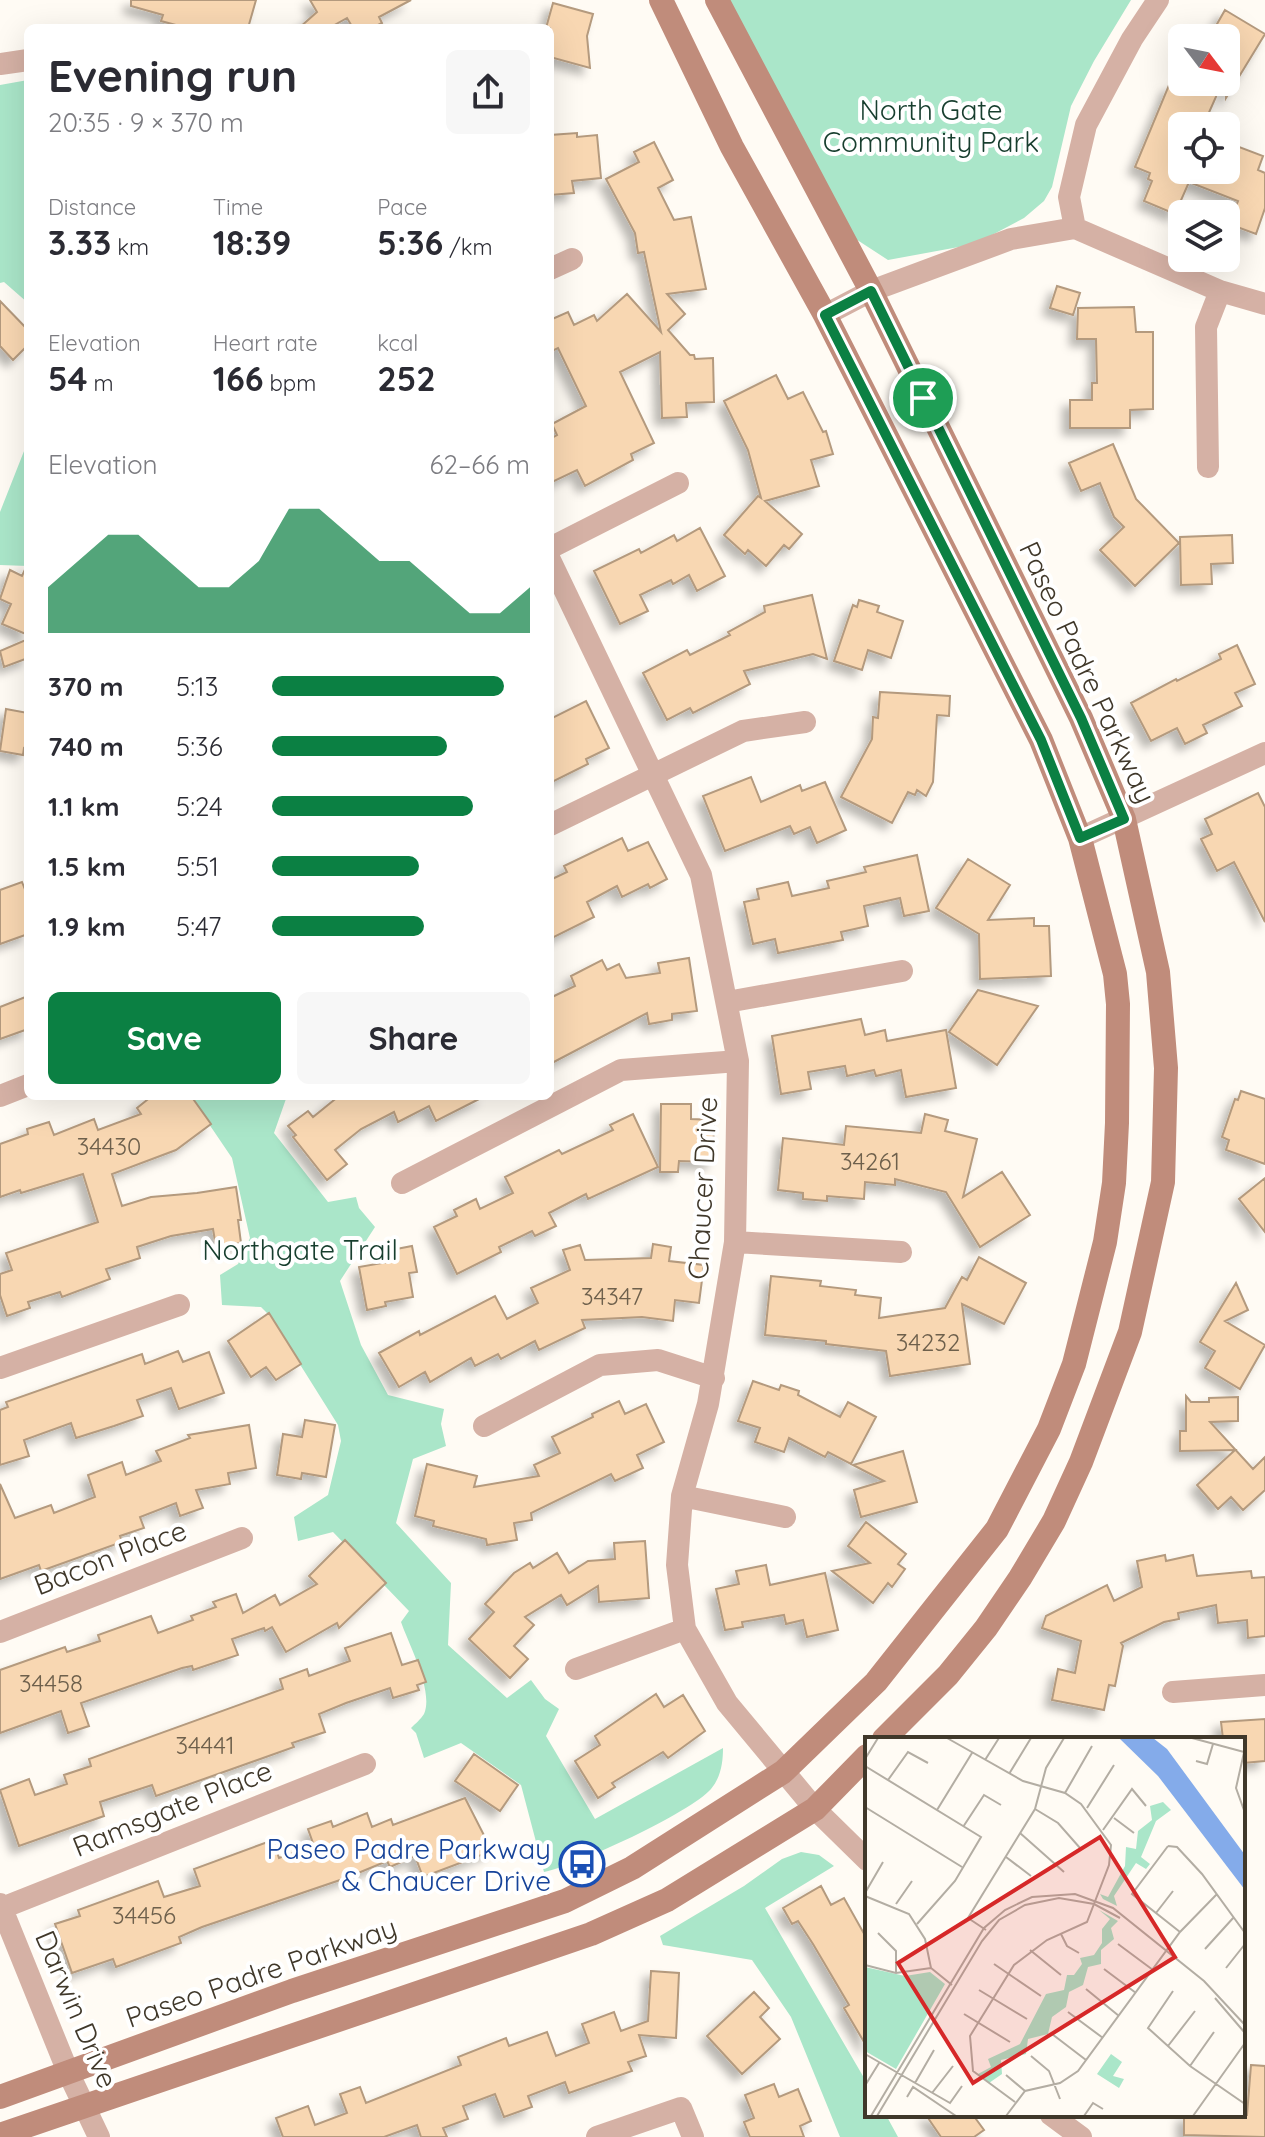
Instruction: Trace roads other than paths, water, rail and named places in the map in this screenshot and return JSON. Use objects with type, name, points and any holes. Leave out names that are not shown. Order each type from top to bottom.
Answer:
[{"type":"main road","name":"Paseo Padre Parkway","points":[[0,2097],[322,1981],[565,1901],[632,1868],[783,1772],[876,1682],[997,1529],[1049,1429],[1074,1364],[1105,1242],[1114,1183],[1117,1093],[1118,1004],[1115,974],[1080,838],[1041,740],[825,315],[732,147],[661,0]]},
{"type":"main road","name":"Paseo Padre Parkway","points":[[717,0],[871,291],[1081,718],[1124,819],[1158,972],[1166,1068],[1163,1182],[1130,1332],[1081,1462],[1054,1521],[1027,1567],[986,1628],[948,1675],[886,1737]]},
{"type":"main road","points":[[0,2135],[591,1934],[667,1900],[815,1809],[865,1758]]},
{"type":"street","points":[[1075,228],[1069,197],[1086,125],[1132,39],[1158,0]]},
{"type":"street","points":[[0,64],[24,61]]},
{"type":"street","points":[[825,315],[871,291],[1011,239],[1075,228],[1220,291],[1265,304]]},
{"type":"street","points":[[554,267],[572,259]]},
{"type":"street","points":[[1208,467],[1206,327],[1220,291]]},
{"type":"street","points":[[554,546],[678,483]]},
{"type":"street","name":"Chaucer Drive","points":[[554,568],[701,875],[738,1061],[735,1242],[714,1378],[682,1496],[677,1565],[685,1629],[727,1703],[815,1809],[865,1858]]},
{"type":"street","points":[[554,823],[743,731],[805,722]]},
{"type":"street","points":[[1080,838],[1265,753]]},
{"type":"street","points":[[727,1002],[902,971]]},
{"type":"street","points":[[402,1183],[621,1070],[738,1061]]},
{"type":"street","points":[[0,1096],[24,1087]]},
{"type":"street","points":[[735,1242],[901,1252]]},
{"type":"street","points":[[0,1368],[179,1305]]},
{"type":"street","points":[[484,1426],[600,1365],[658,1360],[714,1378]]},
{"type":"street","points":[[682,1496],[785,1517]]},
{"type":"street","name":"Bacon Place","points":[[0,1632],[242,1538]]},
{"type":"street","points":[[576,1669],[685,1629]]},
{"type":"street","points":[[1173,1692],[1265,1685]]},
{"type":"street","name":"Ramsgate Place","points":[[1,1906],[365,1764]]},
{"type":"street","name":"Darwin Drive","points":[[1,1906],[68,2072],[99,2137]]},
{"type":"street","points":[[597,2137],[681,2108],[693,2137]]},
{"type":"street","points":[[1054,2117],[1081,2137]]},
{"type":"place","name":"Paseo Padre Parkway & Chaucer Drive","points":[[582,1864]]},
{"type":"park label","name":"North Gate Community Park","points":[[931,125]]},
{"type":"park label","name":"Northgate Trail","points":[[300,1249]]}]
